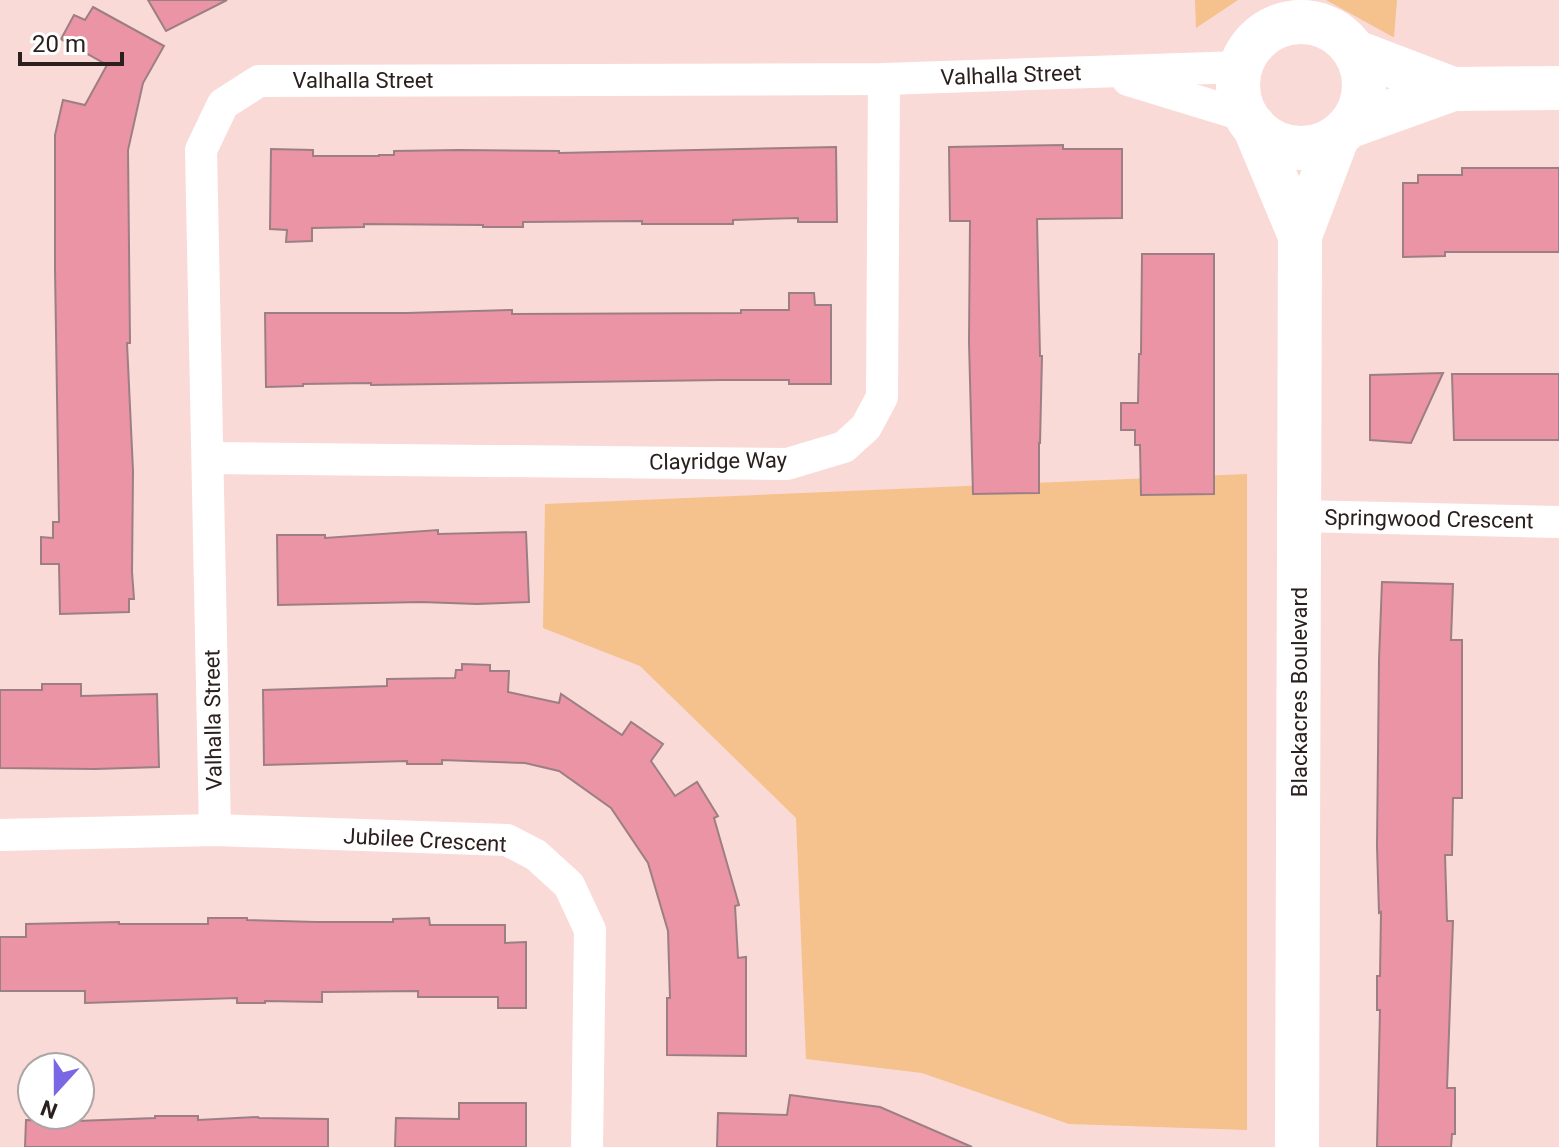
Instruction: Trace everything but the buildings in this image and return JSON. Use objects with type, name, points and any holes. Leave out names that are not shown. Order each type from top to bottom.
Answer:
[{"type":"street","points":[[1344,132],[1360,109],[1365,90],[1363,70],[1356,52],[1342,36],[1323,25],[1303,22],[1281,24],[1263,34],[1248,50],[1237,89],[1242,108],[1250,121],[1266,138],[1283,146],[1302,149],[1321,146],[1344,132],[1453,89],[1559,88]]},
{"type":"street","points":[[1356,52],[1453,89]]},
{"type":"street","name":"Valhalla Street","points":[[215,830],[201,150],[223,104],[259,81],[884,79],[1241,67]]},
{"type":"street","points":[[1102,73],[1250,121]]},
{"type":"street","name":"Clayridge Way","points":[[208,458],[787,464],[844,447],[866,427],[882,397],[884,79]]},
{"type":"street","name":"Blackacres Boulevard","points":[[1250,121],[1300,236]]},
{"type":"street","name":"Blackacres Boulevard","points":[[1297,1147],[1300,236],[1344,132]]},
{"type":"street","name":"Springwood Crescent","points":[[1299,516],[1559,522]]},
{"type":"street","name":"Jubilee Crescent","points":[[0,835],[215,830],[507,840],[536,855],[569,885],[590,930],[587,1147]]},
{"type":"shaded area","points":[[1195,0],[1238,0],[1196,28]]},
{"type":"shaded area","points":[[1326,0],[1397,0],[1394,37],[1393,37]]},
{"type":"shaded area","points":[[1247,474],[1247,1130],[1069,1124],[922,1073],[806,1059],[796,818],[640,666],[543,628],[545,504]]}]
